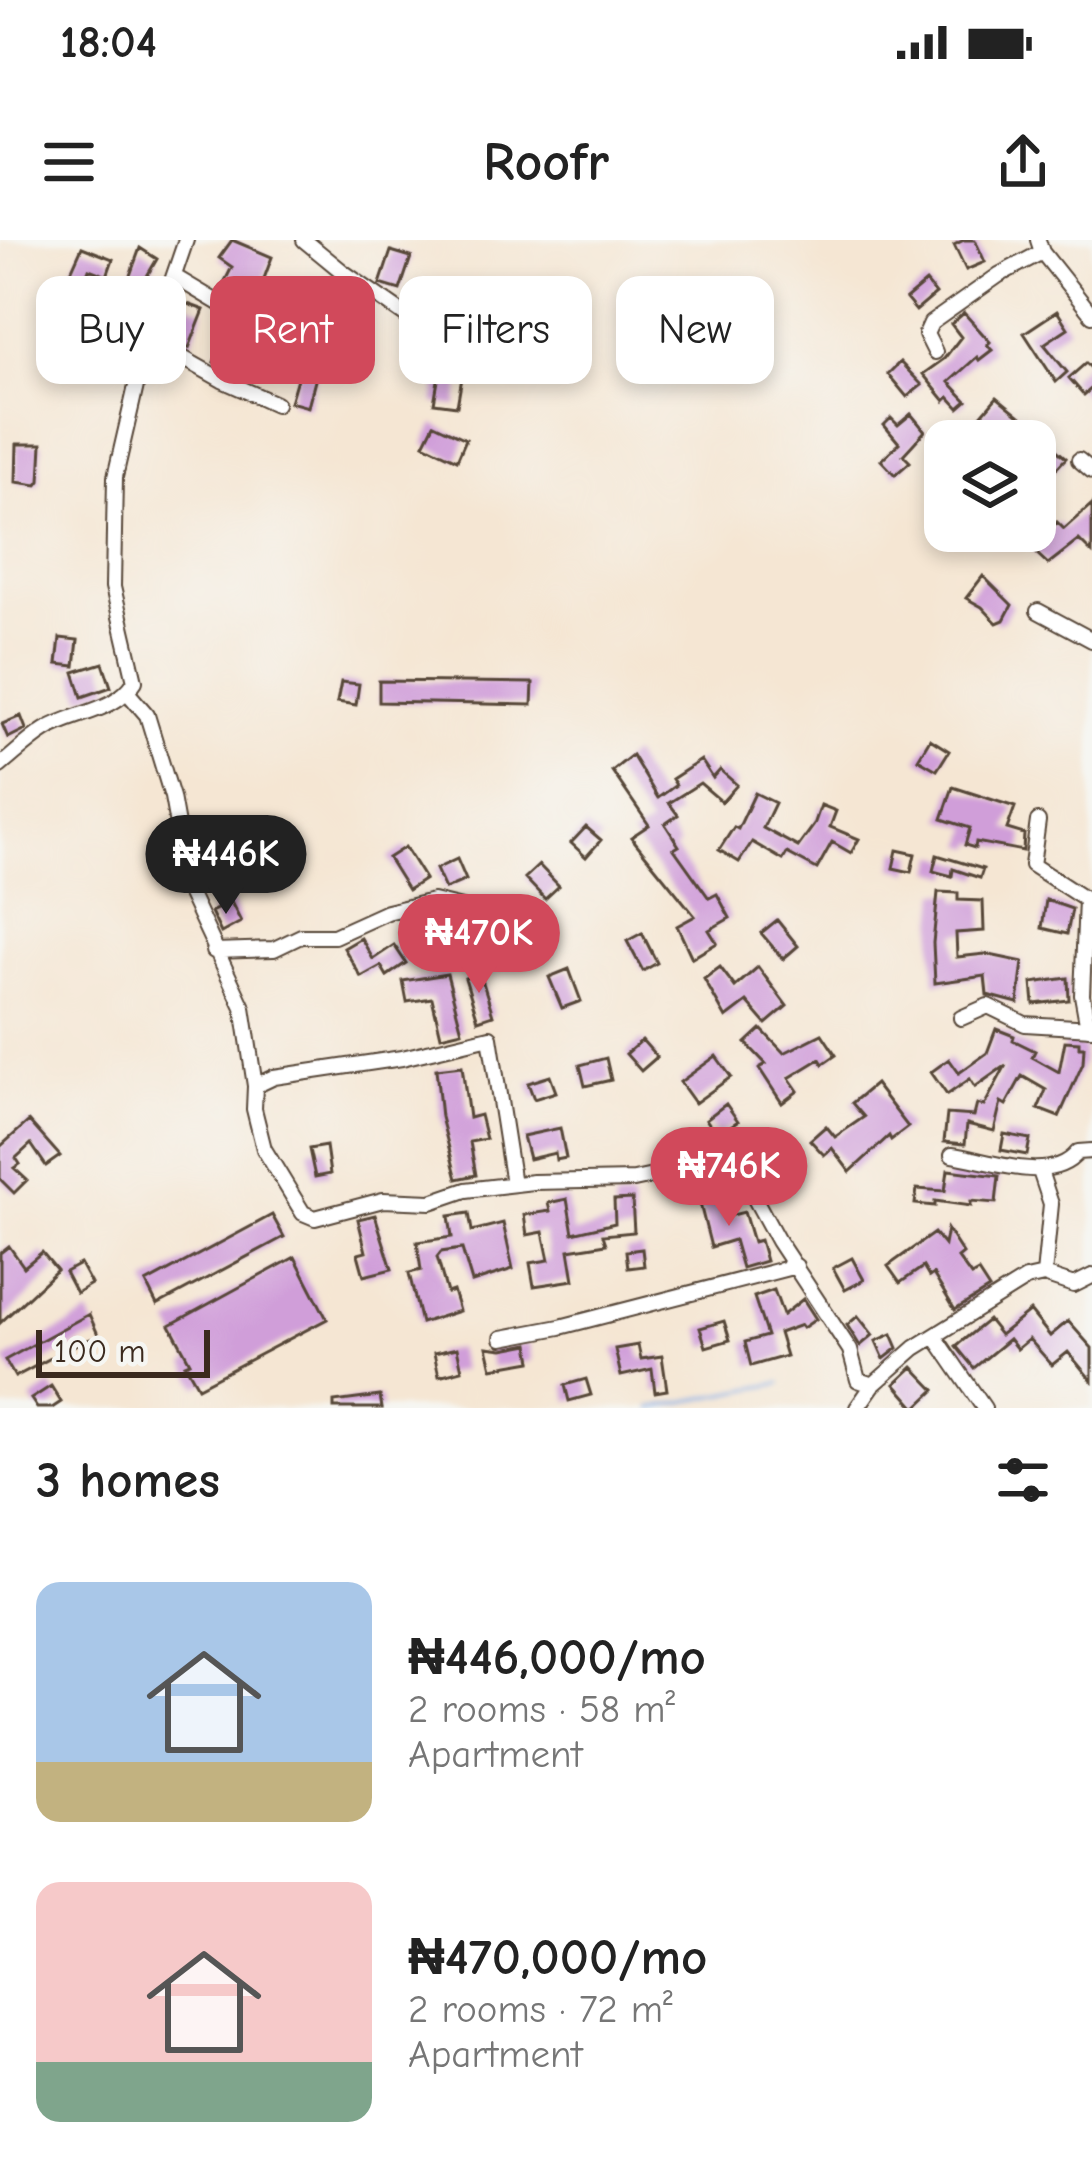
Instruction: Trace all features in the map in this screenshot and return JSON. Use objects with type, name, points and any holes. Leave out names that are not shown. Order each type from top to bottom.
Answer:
[{"type":"street","points":[[175,276],[186,240]]},
{"type":"street","points":[[304,240],[399,311]]},
{"type":"street","points":[[935,352],[926,334],[931,323],[1040,246],[1092,315]]},
{"type":"street","points":[[186,360],[276,404]]},
{"type":"street","points":[[0,766],[49,728],[128,693],[136,672],[113,587],[115,477],[123,430],[140,384]]},
{"type":"street","points":[[1079,460],[1092,471]]},
{"type":"street","points":[[1038,611],[1092,640]]},
{"type":"street","points":[[128,693],[147,715],[172,797],[189,892],[243,1007],[254,1108],[264,1149],[303,1213],[315,1218],[383,1200],[431,1202],[466,1190],[513,1184],[634,1180],[723,1160],[743,1177],[778,1241],[850,1349],[858,1380],[873,1385]]},
{"type":"street","points":[[961,1018],[988,1006],[1025,1024],[1090,1028],[1082,995],[1086,900],[1032,865],[1038,821]]},
{"type":"street","points":[[214,951],[274,949],[301,936],[334,936],[387,912],[433,901],[478,912]]},
{"type":"street","points":[[255,1086],[274,1077],[402,1058],[490,1037],[513,1184]]},
{"type":"street","points":[[952,1155],[1040,1171],[1074,1159],[1078,1152],[1092,1151]]},
{"type":"street","points":[[1040,1171],[1051,1204],[1044,1275]]},
{"type":"street","points":[[502,1338],[796,1266]]},
{"type":"street","points":[[857,1408],[873,1385],[915,1348],[1003,1293],[1044,1275],[1069,1285],[1092,1276]]},
{"type":"street","points":[[936,1338],[984,1408]]},
{"type":"building","points":[[232,240],[272,257],[265,276],[228,276],[232,267],[219,258]]},
{"type":"building","points":[[975,240],[985,262],[966,270],[954,245]]},
{"type":"building","points":[[82,247],[113,259],[107,276],[89,269],[86,276],[69,276]]},
{"type":"building","points":[[140,248],[157,259],[147,276],[130,276]]},
{"type":"building","points":[[391,251],[411,257],[405,276],[399,276],[399,290],[380,284]]},
{"type":"building","points":[[926,282],[936,294],[916,311],[906,299]]},
{"type":"building","points":[[186,303],[204,310],[186,346]]},
{"type":"building","points":[[1057,311],[1068,328],[1044,344],[1067,372],[1056,382],[1024,333]]},
{"type":"building","points":[[964,313],[992,350],[949,382],[967,401],[959,408],[949,397],[945,401],[923,374],[944,359],[961,337],[951,324]]},
{"type":"building","points":[[900,362],[922,385],[907,397],[888,374]]},
{"type":"building","points":[[1086,363],[1092,369],[1092,388],[1084,395],[1069,378]]},
{"type":"building","points":[[295,384],[314,384],[308,407],[290,402]]},
{"type":"building","points":[[437,384],[461,384],[457,406],[434,403]]},
{"type":"building","points":[[997,397],[1025,420],[977,420]]},
{"type":"building","points":[[911,414],[924,432],[903,455],[910,462],[895,475],[881,460],[899,443],[884,425],[891,418],[898,425]]},
{"type":"building","points":[[434,424],[466,439],[457,460],[424,444]]},
{"type":"building","points":[[17,444],[42,444],[37,485],[16,482]]},
{"type":"building","points":[[1056,450],[1066,458],[1056,469]]},
{"type":"building","points":[[1092,504],[1092,553],[1079,540],[1048,564],[1035,552],[1056,552],[1056,523],[1064,529]]},
{"type":"building","points":[[983,576],[1012,605],[997,623],[966,598]]},
{"type":"building","points":[[60,638],[78,640],[75,666],[57,664]]},
{"type":"building","points":[[103,663],[111,687],[82,697],[74,672]]},
{"type":"building","points":[[379,681],[533,683],[532,705],[379,702]]},
{"type":"building","points":[[341,682],[359,684],[356,705],[337,702]]},
{"type":"building","points":[[21,716],[26,729],[8,738],[2,724]]},
{"type":"building","points":[[930,739],[949,751],[937,770],[918,759]]},
{"type":"building","points":[[632,755],[658,798],[676,785],[672,779],[701,760],[713,778],[720,770],[737,785],[722,802],[700,783],[669,803],[678,815],[665,824],[679,846],[674,849],[709,898],[717,894],[730,918],[709,930],[717,943],[692,958],[677,926],[695,916],[631,837],[649,825],[612,771]]},
{"type":"building","points":[[953,787],[1015,807],[1007,829],[1024,834],[1023,851],[976,842],[975,848],[965,845],[970,828],[942,819]]},
{"type":"building","points":[[755,793],[775,803],[763,828],[798,847],[821,805],[836,811],[830,827],[859,839],[851,853],[832,842],[817,869],[787,853],[783,860],[752,842],[739,862],[719,850],[734,827],[738,829]]},
{"type":"building","points":[[586,827],[601,840],[586,857],[571,843]]},
{"type":"building","points":[[405,847],[425,879],[408,890],[388,858]]},
{"type":"building","points":[[897,850],[915,854],[911,872],[893,868]]},
{"type":"building","points":[[937,855],[983,869],[980,878],[953,869],[952,876],[933,871]]},
{"type":"building","points":[[457,859],[466,880],[445,889],[436,869]]},
{"type":"building","points":[[539,865],[559,886],[545,899],[525,878]]},
{"type":"building","points":[[938,892],[958,893],[958,900],[983,901],[984,931],[956,933],[957,957],[985,954],[1023,962],[1018,1003],[987,995],[985,976],[935,983]]},
{"type":"building","points":[[1046,900],[1072,909],[1067,934],[1042,928]]},
{"type":"building","points":[[231,902],[241,922],[221,933],[211,912]]},
{"type":"building","points":[[777,920],[798,946],[783,959],[761,933]]},
{"type":"building","points":[[501,923],[514,947],[495,957],[482,933]]},
{"type":"building","points":[[642,933],[657,963],[643,971],[627,941]]},
{"type":"building","points":[[361,938],[373,959],[394,945],[406,963],[387,976],[381,966],[361,977],[344,948]]},
{"type":"building","points":[[720,967],[735,987],[758,967],[787,1006],[766,1024],[747,1002],[726,1018],[704,979]]},
{"type":"building","points":[[569,969],[581,1001],[562,1008],[549,977]]},
{"type":"building","points":[[480,973],[493,1015],[478,1020],[465,978]]},
{"type":"building","points":[[447,974],[462,1031],[441,1036],[432,998],[407,1002],[403,981]]},
{"type":"building","points":[[1068,978],[1069,1000],[1034,1004],[1032,983]]},
{"type":"building","points":[[761,1029],[784,1053],[822,1034],[836,1055],[789,1078],[798,1091],[782,1103],[759,1068],[766,1064],[746,1043]]},
{"type":"building","points":[[996,1029],[1014,1036],[1013,1040],[1035,1051],[1032,1057],[1059,1072],[1065,1041],[1084,1047],[1083,1063],[1059,1117],[1038,1109],[1046,1090],[1022,1076],[1006,1105],[1001,1102],[994,1131],[967,1124],[965,1144],[944,1142],[947,1114],[974,1116],[977,1104],[984,1106],[1006,1065],[975,1087],[970,1079],[947,1095],[931,1072],[949,1059],[959,1073],[987,1053]]},
{"type":"building","points":[[642,1040],[657,1057],[641,1071],[626,1054]]},
{"type":"building","points":[[716,1056],[731,1077],[695,1103],[680,1082]]},
{"type":"building","points":[[606,1058],[611,1080],[585,1086],[580,1065]]},
{"type":"building","points":[[462,1066],[469,1118],[480,1115],[486,1139],[470,1142],[476,1175],[457,1179],[441,1117],[436,1069]]},
{"type":"building","points":[[550,1076],[556,1092],[534,1099],[528,1083]]},
{"type":"building","points":[[875,1084],[908,1127],[891,1140],[889,1136],[850,1172],[832,1148],[824,1155],[810,1140],[826,1126],[835,1137],[864,1117],[852,1103]]},
{"type":"building","points":[[726,1104],[738,1121],[717,1135],[706,1119]]},
{"type":"building","points":[[29,1121],[60,1156],[46,1166],[31,1144],[16,1158],[20,1164],[14,1168],[27,1180],[14,1193],[0,1179],[0,1147]]},
{"type":"building","points":[[560,1128],[566,1158],[556,1160],[555,1153],[529,1159],[523,1136]]},
{"type":"building","points":[[1004,1134],[1030,1139],[1027,1155],[1001,1150]]},
{"type":"building","points":[[326,1146],[330,1174],[315,1177],[309,1149]]},
{"type":"building","points":[[948,1170],[999,1176],[996,1203],[915,1204],[917,1189],[945,1191]]},
{"type":"building","points":[[719,1187],[725,1217],[744,1212],[753,1242],[760,1240],[766,1261],[742,1268],[734,1240],[711,1247],[697,1192]]},
{"type":"building","points":[[567,1199],[573,1233],[615,1223],[614,1200],[632,1199],[634,1232],[603,1235],[606,1244],[569,1250],[574,1280],[534,1286],[530,1263],[549,1260],[543,1232],[527,1235],[524,1215],[550,1211],[548,1203]]},
{"type":"building","points":[[469,1213],[472,1231],[503,1223],[513,1269],[472,1282],[462,1249],[441,1252],[437,1257],[447,1293],[453,1291],[459,1311],[421,1323],[409,1273],[421,1270],[417,1242],[452,1237],[449,1216]]},
{"type":"building","points":[[272,1215],[284,1237],[157,1305],[146,1283]]},
{"type":"building","points":[[375,1215],[392,1269],[364,1276],[358,1254],[366,1252],[358,1219]]},
{"type":"building","points":[[947,1229],[963,1254],[958,1258],[971,1276],[978,1272],[989,1289],[955,1310],[933,1274],[929,1277],[923,1267],[900,1283],[888,1266],[934,1233],[944,1245]]},
{"type":"building","points":[[9,1246],[24,1267],[42,1252],[57,1270],[0,1323],[0,1253]]},
{"type":"building","points":[[642,1249],[644,1266],[628,1268],[626,1251]]},
{"type":"building","points":[[295,1257],[327,1319],[198,1387],[170,1325]]},
{"type":"building","points":[[852,1258],[864,1280],[845,1290],[833,1268]]},
{"type":"building","points":[[80,1264],[91,1284],[76,1293],[65,1272]]},
{"type":"building","points":[[774,1290],[783,1315],[803,1299],[816,1319],[803,1328],[779,1333],[786,1356],[751,1366],[745,1342],[767,1336],[754,1297]]},
{"type":"building","points":[[1030,1311],[1050,1336],[1068,1321],[1092,1348],[1092,1381],[1068,1352],[1052,1365],[1029,1339],[1017,1349],[1009,1339],[974,1368],[956,1346],[988,1320],[1000,1335]]},
{"type":"building","points":[[89,1314],[99,1337],[15,1377],[5,1360]]},
{"type":"building","points":[[858,1316],[873,1335],[860,1346],[847,1325]]},
{"type":"building","points":[[724,1321],[730,1340],[706,1347],[700,1328]]},
{"type":"building","points":[[892,1334],[898,1348],[884,1359],[876,1341]]},
{"type":"building","points":[[529,1344],[532,1361],[492,1368],[487,1347]]},
{"type":"building","points":[[638,1345],[641,1359],[662,1356],[667,1390],[655,1392],[652,1369],[621,1376],[615,1349]]},
{"type":"building","points":[[457,1348],[462,1370],[439,1376],[434,1353]]},
{"type":"building","points":[[913,1367],[935,1390],[916,1408],[895,1384]]},
{"type":"building","points":[[586,1379],[591,1395],[569,1401],[565,1385]]},
{"type":"building","points":[[51,1386],[61,1402],[52,1408],[37,1408],[31,1399]]},
{"type":"building","points":[[380,1396],[382,1408],[334,1408],[334,1402]]},
{"type":"waterway","points":[[652,1408],[781,1383]]}]
